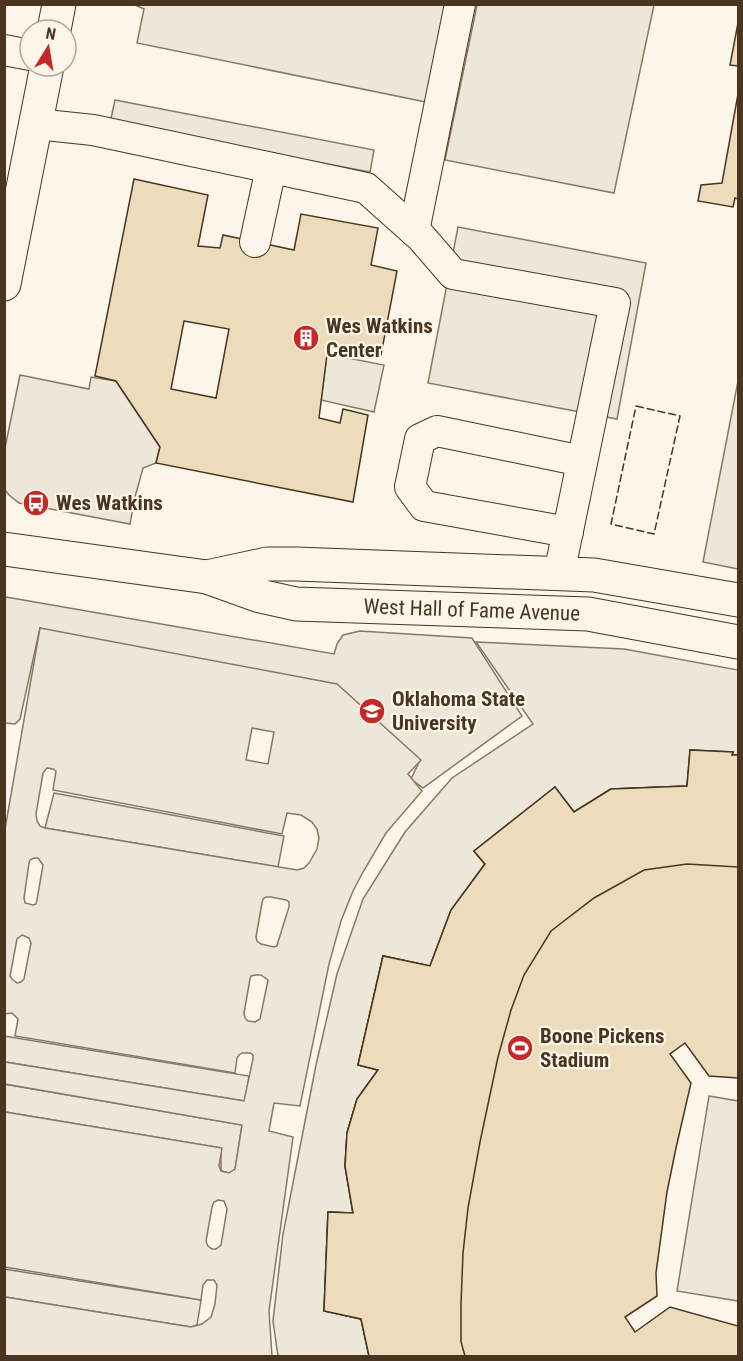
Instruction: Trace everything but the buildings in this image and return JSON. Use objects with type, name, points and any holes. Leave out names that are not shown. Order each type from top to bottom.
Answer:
[{"type":"main road","points":[[4,284],[45,78]]},
{"type":"main road","name":"West Hall of Fame Avenue","points":[[4,549],[207,577],[261,596],[296,604],[588,614],[738,642]]},
{"type":"main road","name":"West Hall of Fame Avenue","points":[[207,577],[267,564],[594,575],[738,600]]},
{"type":"street","points":[[414,231],[460,4]]},
{"type":"street","points":[[36,124],[93,130],[366,188],[414,231],[453,274],[615,303],[559,574]]},
{"type":"street","points":[[255,242],[270,168]]},
{"type":"street","points":[[567,532],[424,506],[410,487],[420,440],[437,431],[582,461]]},
{"type":"shaded area","points":[[135,5],[446,5],[426,102],[137,43],[144,9]]},
{"type":"shaded area","points":[[477,5],[654,5],[614,193],[445,160]]},
{"type":"shaded area","points":[[115,100],[374,150],[370,172],[110,123]]},
{"type":"shaded area","points":[[458,227],[646,263],[617,419],[428,383]]},
{"type":"shaded area","points":[[327,354],[384,365],[374,412],[321,400]]},
{"type":"shaded area","points":[[20,375],[89,389],[91,377],[116,381],[160,447],[156,463],[143,468],[130,524],[19,503],[5,490],[5,448]]},
{"type":"shaded area","points":[[738,381],[738,569],[703,562]]},
{"type":"shaded area","points":[[6,597],[334,654],[343,635],[360,631],[472,638],[522,716],[423,788],[411,779],[420,760],[40,628],[20,719],[15,724],[5,723],[4,603]]},
{"type":"shaded area","points":[[40,628],[337,684],[421,760],[408,774],[422,791],[386,833],[353,891],[341,921],[329,964],[300,1106],[274,1103],[269,1131],[293,1137],[269,1311],[272,1356],[5,1356],[5,1297],[191,1327],[202,1324],[211,1317],[217,1285],[214,1280],[207,1280],[203,1285],[201,1300],[5,1267],[5,1112],[222,1148],[219,1166],[221,1171],[229,1173],[235,1169],[242,1125],[5,1084],[5,1062],[244,1101],[253,1055],[242,1053],[239,1055],[235,1073],[15,1036],[18,1019],[12,1013],[5,1014],[5,829]],"holes":[[[252,728],[274,732],[268,764],[246,760]],[[47,768],[56,771],[53,790],[282,834],[287,813],[301,815],[312,822],[319,838],[317,849],[309,863],[297,870],[45,828],[40,826],[36,814],[43,773]],[[38,858],[43,865],[37,900],[33,905],[25,903],[24,898],[30,860]],[[271,897],[289,902],[277,946],[261,944],[256,937],[263,899]],[[22,935],[29,938],[31,943],[24,979],[17,983],[10,976],[17,939]],[[261,975],[268,980],[260,1019],[255,1022],[248,1021],[244,1013],[251,976]],[[218,1200],[224,1201],[227,1209],[221,1245],[216,1249],[208,1246],[206,1241],[212,1207]]]},
{"type":"shaded area","points":[[476,642],[624,649],[738,670],[738,755],[691,750],[687,786],[611,789],[574,812],[555,788],[474,851],[485,864],[451,910],[430,966],[383,956],[358,1065],[378,1070],[357,1099],[347,1133],[345,1166],[353,1213],[328,1212],[324,1311],[361,1319],[369,1356],[278,1356],[273,1321],[283,1234],[316,1065],[337,974],[363,899],[405,832],[452,778],[533,724]]},
{"type":"shaded area","points":[[54,793],[284,836],[278,867],[45,828]]},
{"type":"shaded area","points":[[4,1036],[249,1076],[245,1101],[5,1062]]},
{"type":"shaded area","points":[[4,1084],[242,1125],[235,1170],[229,1173],[221,1171],[221,1148],[5,1112]]},
{"type":"shaded area","points":[[709,1096],[738,1101],[738,1301],[677,1291]]},
{"type":"shaded area","points":[[4,1269],[201,1300],[197,1325],[191,1327],[5,1297]]},
{"type":"fence","points":[[636,406],[680,416],[654,534],[611,524],[636,406]]},
{"type":"place","name":"Wes Watkins Center","points":[[306,338]]},
{"type":"place","name":"Wes Watkins","points":[[36,503]]},
{"type":"place","name":"Oklahoma State University","points":[[372,711]]},
{"type":"place","name":"Boone Pickens Stadium","points":[[520,1048]]}]
